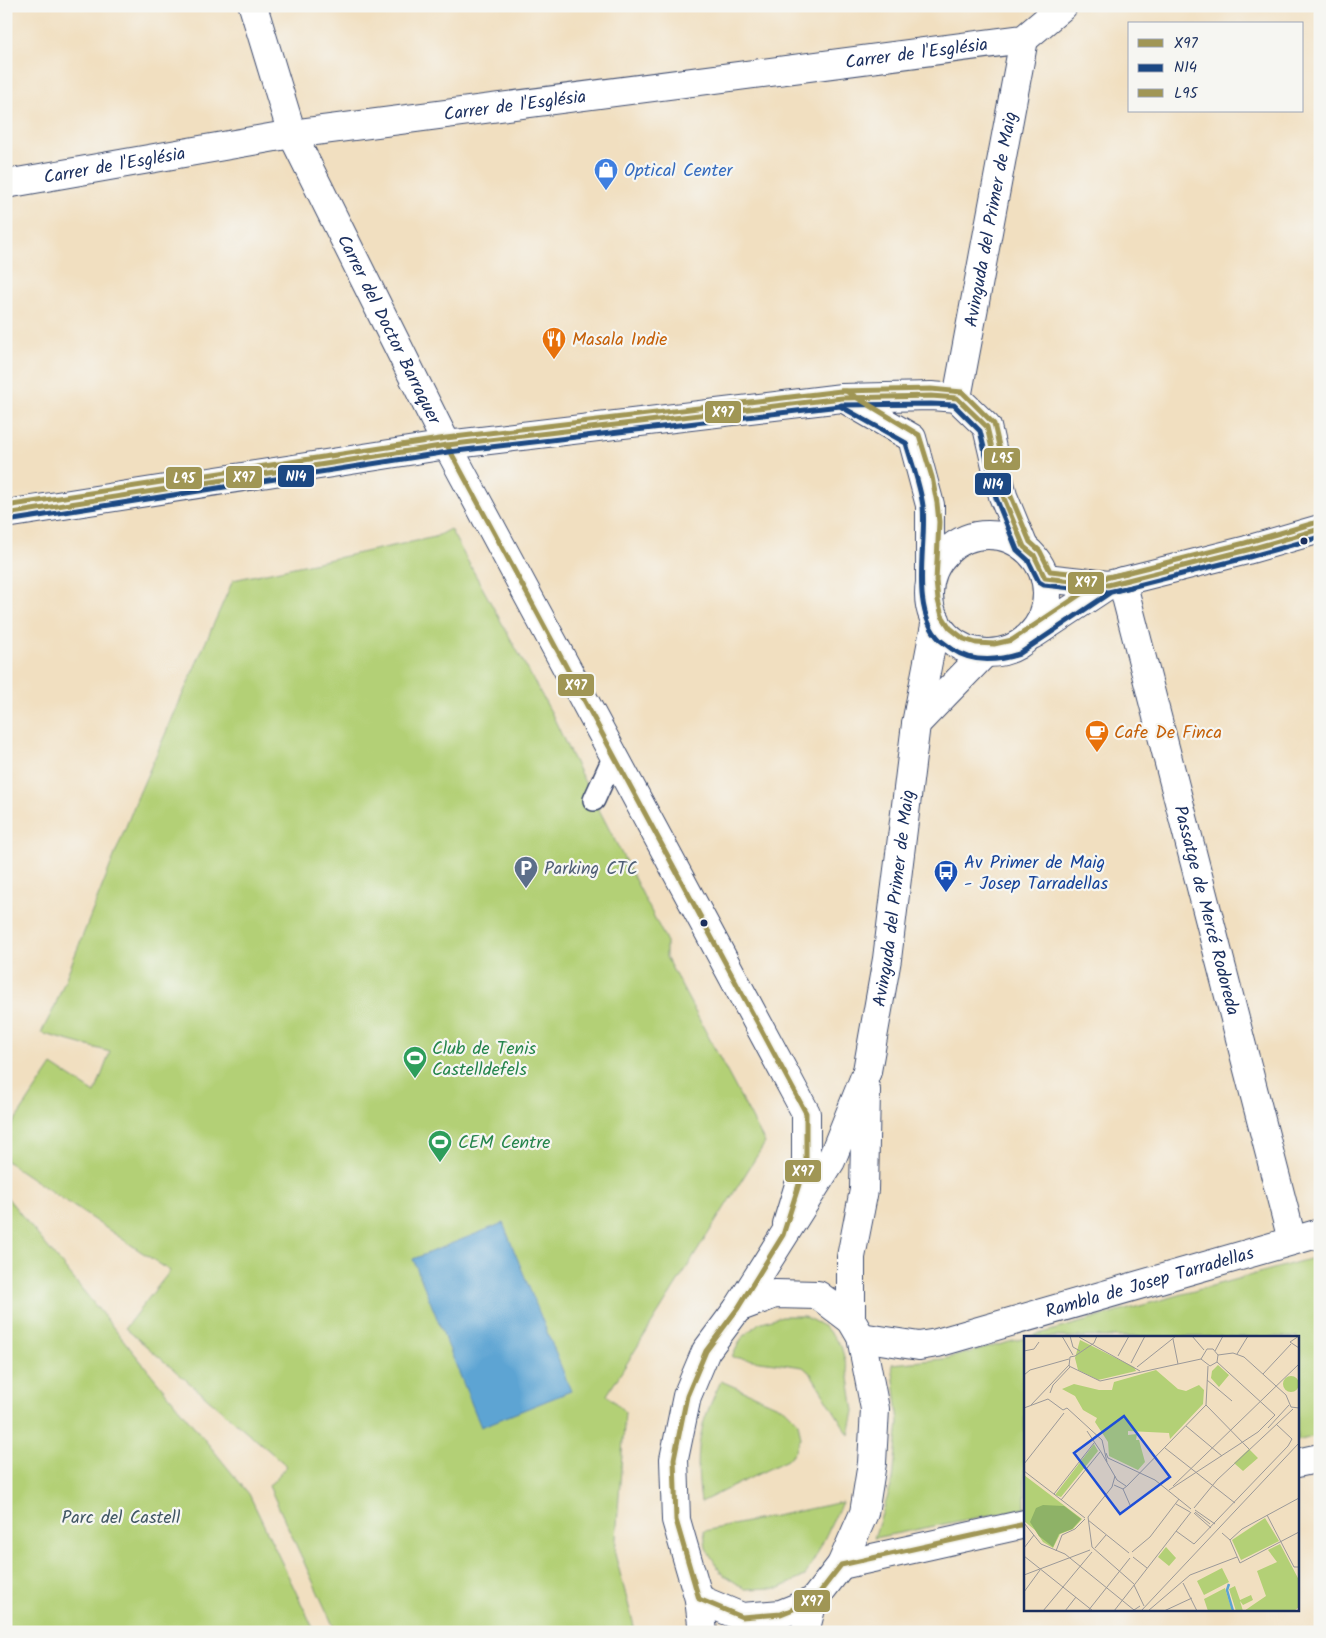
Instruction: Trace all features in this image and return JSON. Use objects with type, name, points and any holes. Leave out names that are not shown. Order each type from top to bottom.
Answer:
[{"type":"street","name":"Carrer del Doctor Barraquer","points":[[253,6],[292,134],[447,445],[806,1113],[806,1162],[783,1235]]},
{"type":"street","points":[[1024,39],[1063,6]]},
{"type":"street","name":"Carrer de l'Església","points":[[6,184],[292,134],[1024,39]]},
{"type":"street","name":"Avinguda del Primer de Maig","points":[[957,398],[1024,39]]},
{"type":"street","points":[[6,514],[447,445],[842,398],[931,396],[957,398],[987,427],[1003,496],[1024,547]]},
{"type":"street","points":[[842,398],[912,438],[930,505],[931,606],[936,620],[944,633],[956,643],[970,650],[985,653],[1001,652],[1015,647],[1115,583]]},
{"type":"street","points":[[1045,578],[1115,583],[1247,550],[1320,529]]},
{"type":"street","points":[[930,591],[933,573],[942,558],[955,546],[972,538],[990,536],[1008,538],[1034,555],[1045,578],[1048,594],[1045,610],[1039,625],[1028,638]]},
{"type":"street","name":"Passatge de Mercé Rodoreda","points":[[1115,583],[1292,1240]]},
{"type":"street","name":"Avinguda del Primer de Maig","points":[[813,1602],[841,1565],[864,1514],[872,1463],[875,1409],[856,1329],[851,1257],[864,1190],[867,1071],[887,960],[916,724],[936,620]]},
{"type":"street","points":[[916,724],[985,653]]},
{"type":"street","name":"Avinguda del Primer de Maig","points":[[699,1599],[676,1520],[674,1458],[687,1396],[706,1351],[738,1308],[831,1161],[867,1071]]},
{"type":"street","name":"Rambla de Josep Tarradellas","points":[[856,1329],[919,1346],[937,1343],[1320,1233]]},
{"type":"street","points":[[738,1308],[775,1294],[818,1295],[856,1329]]},
{"type":"street","points":[[1298,1463],[1320,1458]]},
{"type":"street","points":[[841,1565],[1024,1524]]},
{"type":"street","points":[[703,1632],[699,1599],[742,1616],[781,1614],[813,1602]]},
{"type":"street","points":[[805,1632],[813,1602]]},
{"type":"lane","points":[[594,800],[614,756]]},
{"type":"green space","name":"Club de Tenis Castelldefels","points":[[450,529],[551,712],[666,940],[666,957],[765,1143],[607,1395],[625,1412],[615,1554],[634,1626],[632,1632],[336,1632],[269,1486],[287,1466],[125,1328],[170,1271],[6,1161],[6,1134],[52,1065],[95,1093],[110,1052],[41,1033],[54,1008],[138,796],[233,580],[435,537]]},
{"type":"green space","name":"Parc del Castell","points":[[6,1196],[249,1494],[315,1632],[6,1632]]},
{"type":"green space","points":[[1320,1256],[1320,1435],[1298,1441],[1298,1336],[1032,1336]]},
{"type":"green space","points":[[782,1316],[804,1316],[825,1327],[841,1346],[848,1371],[854,1411],[849,1435],[811,1374],[803,1367],[732,1357],[741,1339],[759,1323]]},
{"type":"green space","points":[[1024,1338],[1024,1508],[874,1538],[893,1480],[899,1422],[892,1364],[944,1359]]},
{"type":"green space","points":[[721,1381],[785,1409],[798,1422],[801,1438],[795,1451],[787,1460],[701,1502],[698,1468],[699,1446],[703,1424]]},
{"type":"green space","points":[[842,1502],[805,1576],[780,1588],[745,1589],[721,1573],[706,1548],[704,1531]]},
{"type":"water","points":[[503,1223],[571,1391],[481,1427],[413,1259]]},
{"type":"transit line","name":"L95","points":[[841,391],[931,389],[962,392],[994,424],[1010,494],[1030,542],[1040,551],[1050,571],[1108,577],[1127,573]]},
{"type":"transit line","name":"L95","points":[[6,506],[446,438],[846,391],[919,435],[932,477],[937,503],[939,522],[936,581],[942,616],[950,628],[964,639],[976,643],[994,644],[1012,640],[1105,578],[1245,543],[1318,522]]},
{"type":"transit line","name":"X97","points":[[6,514],[447,445],[842,398],[931,396],[957,398],[987,427],[1003,496],[1024,547],[1034,555],[1045,578],[1108,585],[1247,550],[1320,529]]},
{"type":"transit line","name":"N14","points":[[841,405],[954,405],[980,431],[996,498],[1017,550],[1028,560],[1039,582],[1044,585],[1108,592],[1131,587]]},
{"type":"transit line","name":"N14","points":[[7,521],[448,452],[840,406],[906,443],[923,506],[921,576],[925,611],[931,627],[940,640],[960,654],[976,659],[1002,658],[1019,654],[1111,592],[1320,537]]},
{"type":"transit line","name":"X97","points":[[447,445],[806,1113],[806,1162],[783,1235],[738,1308],[706,1351],[687,1396],[674,1459],[676,1520],[699,1599],[742,1617],[781,1614],[813,1601],[841,1565],[1024,1524]]},
{"type":"place","name":"Optical Center","points":[[606,191]]},
{"type":"place","name":"Masala Indie","points":[[554,360]]},
{"type":"place","name":"Cafe De Finca","points":[[1097,753]]},
{"type":"place","name":"Parking CTC","points":[[526,889]]},
{"type":"place","name":"Av Primer de Maig - Josep Tarradellas","points":[[946,893]]},
{"type":"place","name":"Club de Tenis Castelldefels","points":[[415,1079]]},
{"type":"place","name":"CEM Centre","points":[[440,1163]]}]
